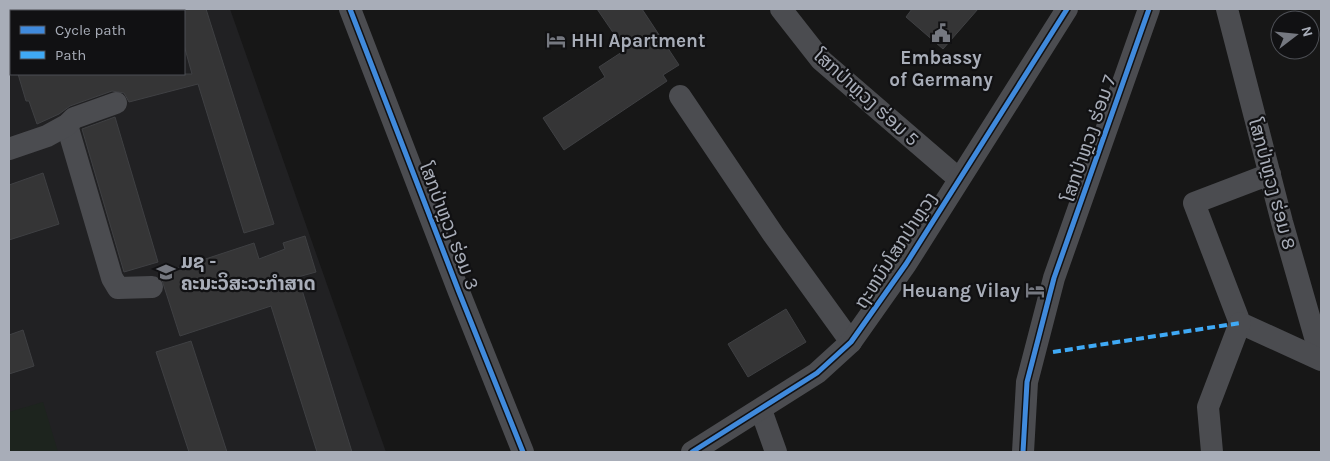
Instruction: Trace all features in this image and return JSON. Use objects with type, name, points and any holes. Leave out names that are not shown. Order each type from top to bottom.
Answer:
[{"type":"street","name":"ໂສກປ່າຫຼວງ ຮ່ອມ 3","points":[[350,9],[459,292],[524,452]]},
{"type":"street","name":"ໂສກປ່າຫຼວງ ຮ່ອມ 5","points":[[781,9],[821,60],[959,180]]},
{"type":"street","name":"ຖະຫນົນໂສກປ່າຫຼວງ","points":[[692,452],[817,373],[851,342],[885,296],[1067,9]]},
{"type":"street","name":"ໂສກປ່າຫຼວງ ຮ່ອມ 7","points":[[1023,452],[1027,382],[1054,278],[1149,9]]},
{"type":"street","name":"ໂສກປ່າຫຼວງ ຮ່ອມ 8","points":[[1227,9],[1321,359]]},
{"type":"street","points":[[680,96],[773,234],[851,342]]},
{"type":"street","points":[[9,149],[47,136],[67,126],[74,118],[116,103]]},
{"type":"street","points":[[67,126],[112,278],[118,288],[152,287]]},
{"type":"street","points":[[1212,452],[1208,407],[1240,323],[1194,202],[1270,174]]},
{"type":"street","points":[[1240,323],[1321,359]]},
{"type":"street","points":[[761,410],[776,452]]},
{"type":"shaded area","name":"ມຊ - ຄະນະວິສະວະກຳສາດ","points":[[9,9],[230,9],[386,452],[9,452]]},
{"type":"shaded area","points":[[43,402],[58,452],[9,452],[9,412]]},
{"type":"building","points":[[206,9],[274,224],[244,233],[198,84],[129,102],[124,93],[112,91],[70,106],[59,114],[37,124],[29,101],[26,101],[18,75],[192,74],[185,49],[184,10]]},
{"type":"building","points":[[597,9],[642,9],[679,65],[663,75],[667,81],[564,150],[543,118],[605,77],[599,67],[625,50]]},
{"type":"building","name":"Embassy of Germany","points":[[912,9],[978,9],[943,49],[906,17]]},
{"type":"building","points":[[115,117],[158,262],[124,272],[82,129]]},
{"type":"building","points":[[43,173],[59,224],[9,240],[9,185]]},
{"type":"building","points":[[305,236],[316,272],[298,277],[352,452],[317,452],[271,306],[180,336],[160,274],[254,243],[259,259],[285,249],[283,243]]},
{"type":"building","points":[[786,309],[806,342],[748,377],[728,344]]},
{"type":"building","points":[[23,330],[34,366],[9,374],[9,335]]},
{"type":"building","points":[[191,341],[227,452],[189,452],[156,352]]},
{"type":"marked path","points":[[1053,352],[1240,323]]},
{"type":"cycle path","points":[[350,9],[523,452]]},
{"type":"cycle path","points":[[692,452],[817,373],[851,342],[906,264],[1067,9]]},
{"type":"cycle path","points":[[1023,452],[1027,382],[1054,278],[1149,9]]},
{"type":"place","name":"Embassy of Germany","points":[[941,33]]},
{"type":"place","name":"HHI Apartment","points":[[556,40]]},
{"type":"place","name":"ມຊ - ຄະນະວິສະວະກຳສາດ","points":[[166,272]]},
{"type":"place","name":"Heuang Vilay","points":[[1035,290]]}]
